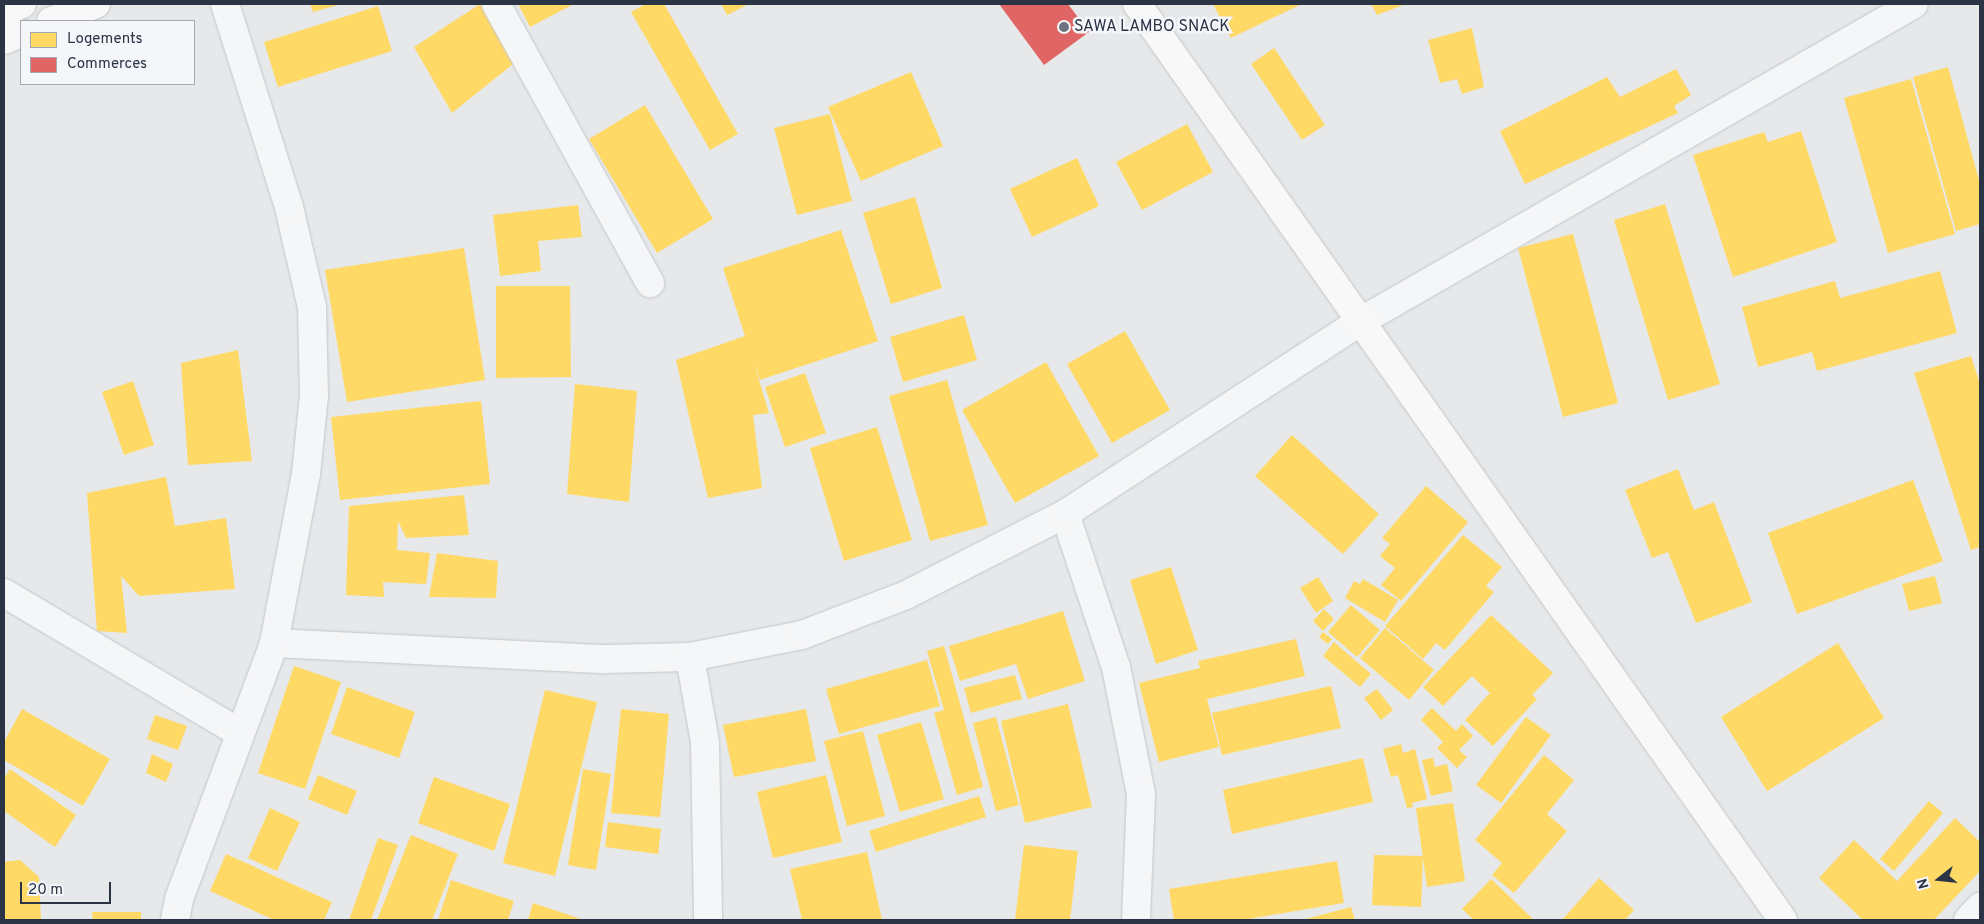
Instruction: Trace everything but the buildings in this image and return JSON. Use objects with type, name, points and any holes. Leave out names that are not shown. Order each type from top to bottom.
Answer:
[{"type":"main road","points":[[4,11],[22,4]]},
{"type":"main road","points":[[54,20],[96,4]]},
{"type":"main road","points":[[1137,4],[1783,920]]},
{"type":"main road","points":[[4,40],[20,33]]},
{"type":"street","points":[[175,920],[179,899],[274,643],[306,474],[314,395],[312,307],[289,207],[225,4]]},
{"type":"street","points":[[496,4],[650,283]]},
{"type":"street","points":[[274,643],[539,657],[690,657],[802,635],[906,595],[1065,514],[1361,321],[1914,4]]},
{"type":"street","points":[[1065,514],[1116,667],[1141,795],[1136,920]]},
{"type":"street","points":[[4,593],[240,733]]},
{"type":"street","points":[[690,657],[705,742],[708,920]]},
{"type":"street","points":[[1968,920],[1980,907]]},
{"type":"place","name":"SAWA LAMBO SNACK","points":[[1064,27]]}]
